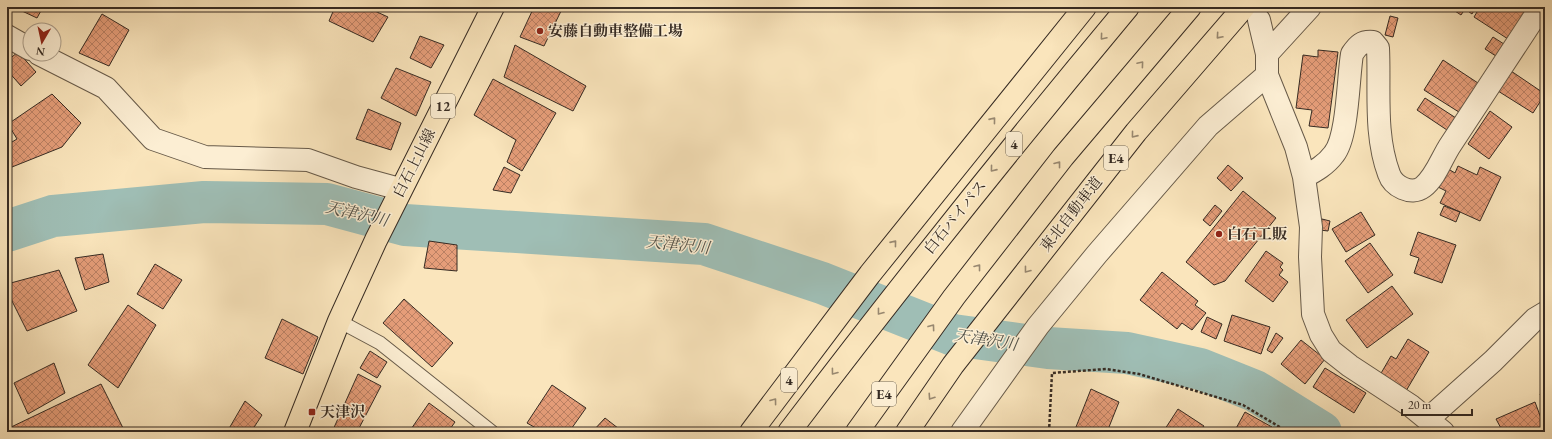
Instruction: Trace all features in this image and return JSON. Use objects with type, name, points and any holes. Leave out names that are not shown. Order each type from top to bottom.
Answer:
[{"type":"main road","name":"白石上山線","points":[[295,432],[339,321],[396,197],[493,7]]},
{"type":"main road","name":"白石バイパス","points":[[751,432],[870,274],[1085,7]]},
{"type":"main road","name":"白石バイパス","points":[[789,432],[902,283],[1023,133],[1128,7]]},
{"type":"main road","name":"E4","points":[[857,432],[910,356],[954,297],[1063,157],[1190,7]]},
{"type":"main road","name":"東北自動車道","points":[[907,432],[953,364],[1136,132],[1252,13]]},
{"type":"street","points":[[962,432],[1038,326],[1097,254],[1208,126],[1267,64],[1310,7]]},
{"type":"street","points":[[1304,177],[1317,170],[1335,153],[1341,139],[1352,54],[1358,45],[1365,42],[1373,42],[1378,48],[1378,109],[1384,155],[1389,175],[1393,182],[1404,189],[1416,190],[1423,187],[1431,177],[1447,150],[1541,7]]},
{"type":"street","points":[[1252,13],[1267,64],[1296,147],[1304,177],[1311,227],[1310,257],[1313,314],[1321,335],[1332,351],[1350,366],[1436,426],[1493,361],[1535,319],[1545,313]]},
{"type":"street","points":[[7,36],[22,44]]},
{"type":"street","points":[[55,62],[106,88],[153,139],[206,157],[308,160],[356,177],[396,197]]},
{"type":"lane","points":[[339,321],[380,343],[492,432]]},
{"type":"path","points":[[1049,432],[1052,373],[1106,369],[1140,374],[1243,405],[1288,432]]},
{"type":"building","points":[[24,7],[43,7],[37,18],[22,11]]},
{"type":"building","points":[[335,7],[366,7],[388,17],[373,42],[329,21]]},
{"type":"building","points":[[534,7],[563,7],[544,46],[520,37]]},
{"type":"building","points":[[666,7],[678,7],[676,11]]},
{"type":"building","points":[[1449,7],[1476,7],[1472,14],[1465,9],[1461,15]]},
{"type":"building","points":[[1480,7],[1529,7],[1508,39],[1474,17]]},
{"type":"building","points":[[102,14],[129,30],[109,66],[79,53]]},
{"type":"building","points":[[1390,16],[1398,18],[1393,37],[1385,35]]},
{"type":"building","points":[[420,36],[444,45],[431,68],[410,58]]},
{"type":"building","points":[[1493,37],[1507,46],[1499,58],[1485,49]]},
{"type":"building","points":[[515,45],[586,86],[573,111],[504,77]]},
{"type":"building","points":[[1318,50],[1338,52],[1328,128],[1309,126],[1312,110],[1296,108],[1303,55],[1318,57]]},
{"type":"building","points":[[18,52],[22,56],[22,62],[27,62],[36,72],[21,86],[7,70],[7,61]]},
{"type":"building","points":[[1443,60],[1481,85],[1462,114],[1424,90]]},
{"type":"building","points":[[396,68],[431,82],[416,116],[381,98]]},
{"type":"building","points":[[1511,71],[1545,94],[1533,113],[1498,91]]},
{"type":"building","points":[[493,79],[556,113],[522,171],[507,162],[516,140],[474,115]]},
{"type":"building","points":[[52,94],[81,123],[62,147],[7,169],[7,145],[17,139],[8,124]]},
{"type":"building","points":[[1425,98],[1456,118],[1447,130],[1417,110]]},
{"type":"building","points":[[368,109],[401,123],[391,150],[356,139]]},
{"type":"building","points":[[1490,111],[1512,127],[1489,159],[1468,144]]},
{"type":"building","points":[[1228,165],[1243,178],[1231,191],[1217,178]]},
{"type":"building","points":[[1458,166],[1477,175],[1480,167],[1501,177],[1480,221],[1440,203],[1446,191],[1436,186],[1445,167],[1455,173]]},
{"type":"building","points":[[504,167],[520,175],[511,193],[493,190]]},
{"type":"building","points":[[1243,191],[1276,218],[1225,281],[1214,285],[1186,262]]},
{"type":"building","points":[[1215,205],[1222,211],[1210,226],[1203,220]]},
{"type":"building","points":[[1444,206],[1460,212],[1456,222],[1440,215]]},
{"type":"building","points":[[1361,212],[1375,235],[1346,252],[1332,229]]},
{"type":"building","points":[[1322,219],[1330,221],[1328,231],[1320,230]]},
{"type":"building","points":[[1418,232],[1456,245],[1442,283],[1414,273],[1419,258],[1410,255]]},
{"type":"building","points":[[429,241],[457,245],[457,271],[424,268]]},
{"type":"building","points":[[1370,243],[1393,275],[1368,293],[1345,261]]},
{"type":"building","points":[[1266,251],[1283,263],[1280,267],[1283,270],[1279,275],[1288,282],[1273,302],[1245,281]]},
{"type":"building","points":[[103,254],[109,282],[85,290],[75,258]]},
{"type":"building","points":[[155,264],[182,280],[163,309],[137,294]]},
{"type":"building","points":[[59,270],[77,311],[27,331],[7,291],[7,284]]},
{"type":"building","points":[[1162,272],[1198,301],[1195,305],[1206,313],[1192,330],[1182,323],[1177,329],[1140,300]]},
{"type":"building","points":[[1392,286],[1413,314],[1367,348],[1346,320]]},
{"type":"building","points":[[404,299],[453,343],[432,367],[383,323]]},
{"type":"building","points":[[128,305],[156,325],[118,388],[88,365]]},
{"type":"building","points":[[1232,315],[1270,327],[1261,354],[1224,341]]},
{"type":"building","points":[[1207,317],[1222,324],[1216,339],[1201,332]]},
{"type":"building","points":[[282,319],[318,337],[303,374],[265,358]]},
{"type":"building","points":[[1276,333],[1283,338],[1272,353],[1267,350]]},
{"type":"building","points":[[1408,339],[1429,352],[1406,391],[1380,375],[1391,356],[1396,359]]},
{"type":"building","points":[[1301,340],[1325,359],[1305,384],[1281,364]]},
{"type":"building","points":[[370,351],[387,362],[377,378],[360,368]]},
{"type":"building","points":[[54,363],[65,393],[28,414],[14,383]]},
{"type":"building","points":[[1325,368],[1366,393],[1354,413],[1313,387]]},
{"type":"building","points":[[358,374],[381,386],[357,432],[332,432]]},
{"type":"building","points":[[101,384],[125,432],[7,432],[7,429]]},
{"type":"building","points":[[552,385],[586,408],[569,432],[543,432],[527,423]]},
{"type":"building","points":[[1091,389],[1119,402],[1107,432],[1074,432]]},
{"type":"building","points":[[1545,392],[1545,404],[1540,394]]},
{"type":"building","points":[[7,400],[11,414],[7,416]]},
{"type":"building","points":[[245,401],[262,415],[251,432],[227,432]]},
{"type":"building","points":[[1535,402],[1545,429],[1538,432],[1503,432],[1496,419]]},
{"type":"building","points":[[429,403],[455,422],[448,432],[409,432]]},
{"type":"building","points":[[1178,409],[1204,426],[1200,432],[1163,432]]},
{"type":"building","points":[[1245,412],[1272,427],[1268,432],[1234,432]]},
{"type":"building","points":[[605,418],[623,432],[592,432]]},
{"type":"waterway","name":"天津沢川","points":[[7,231],[53,216],[204,202],[327,204],[405,225],[704,244],[822,283],[953,335],[1048,348],[1127,353],[1200,369],[1255,391],[1321,432]]},
{"type":"place","name":"安藤自動車整備工場","points":[[540,31]]},
{"type":"place","name":"白石工販","points":[[1219,234]]},
{"type":"place","name":"天津沢","points":[[312,412]]}]
